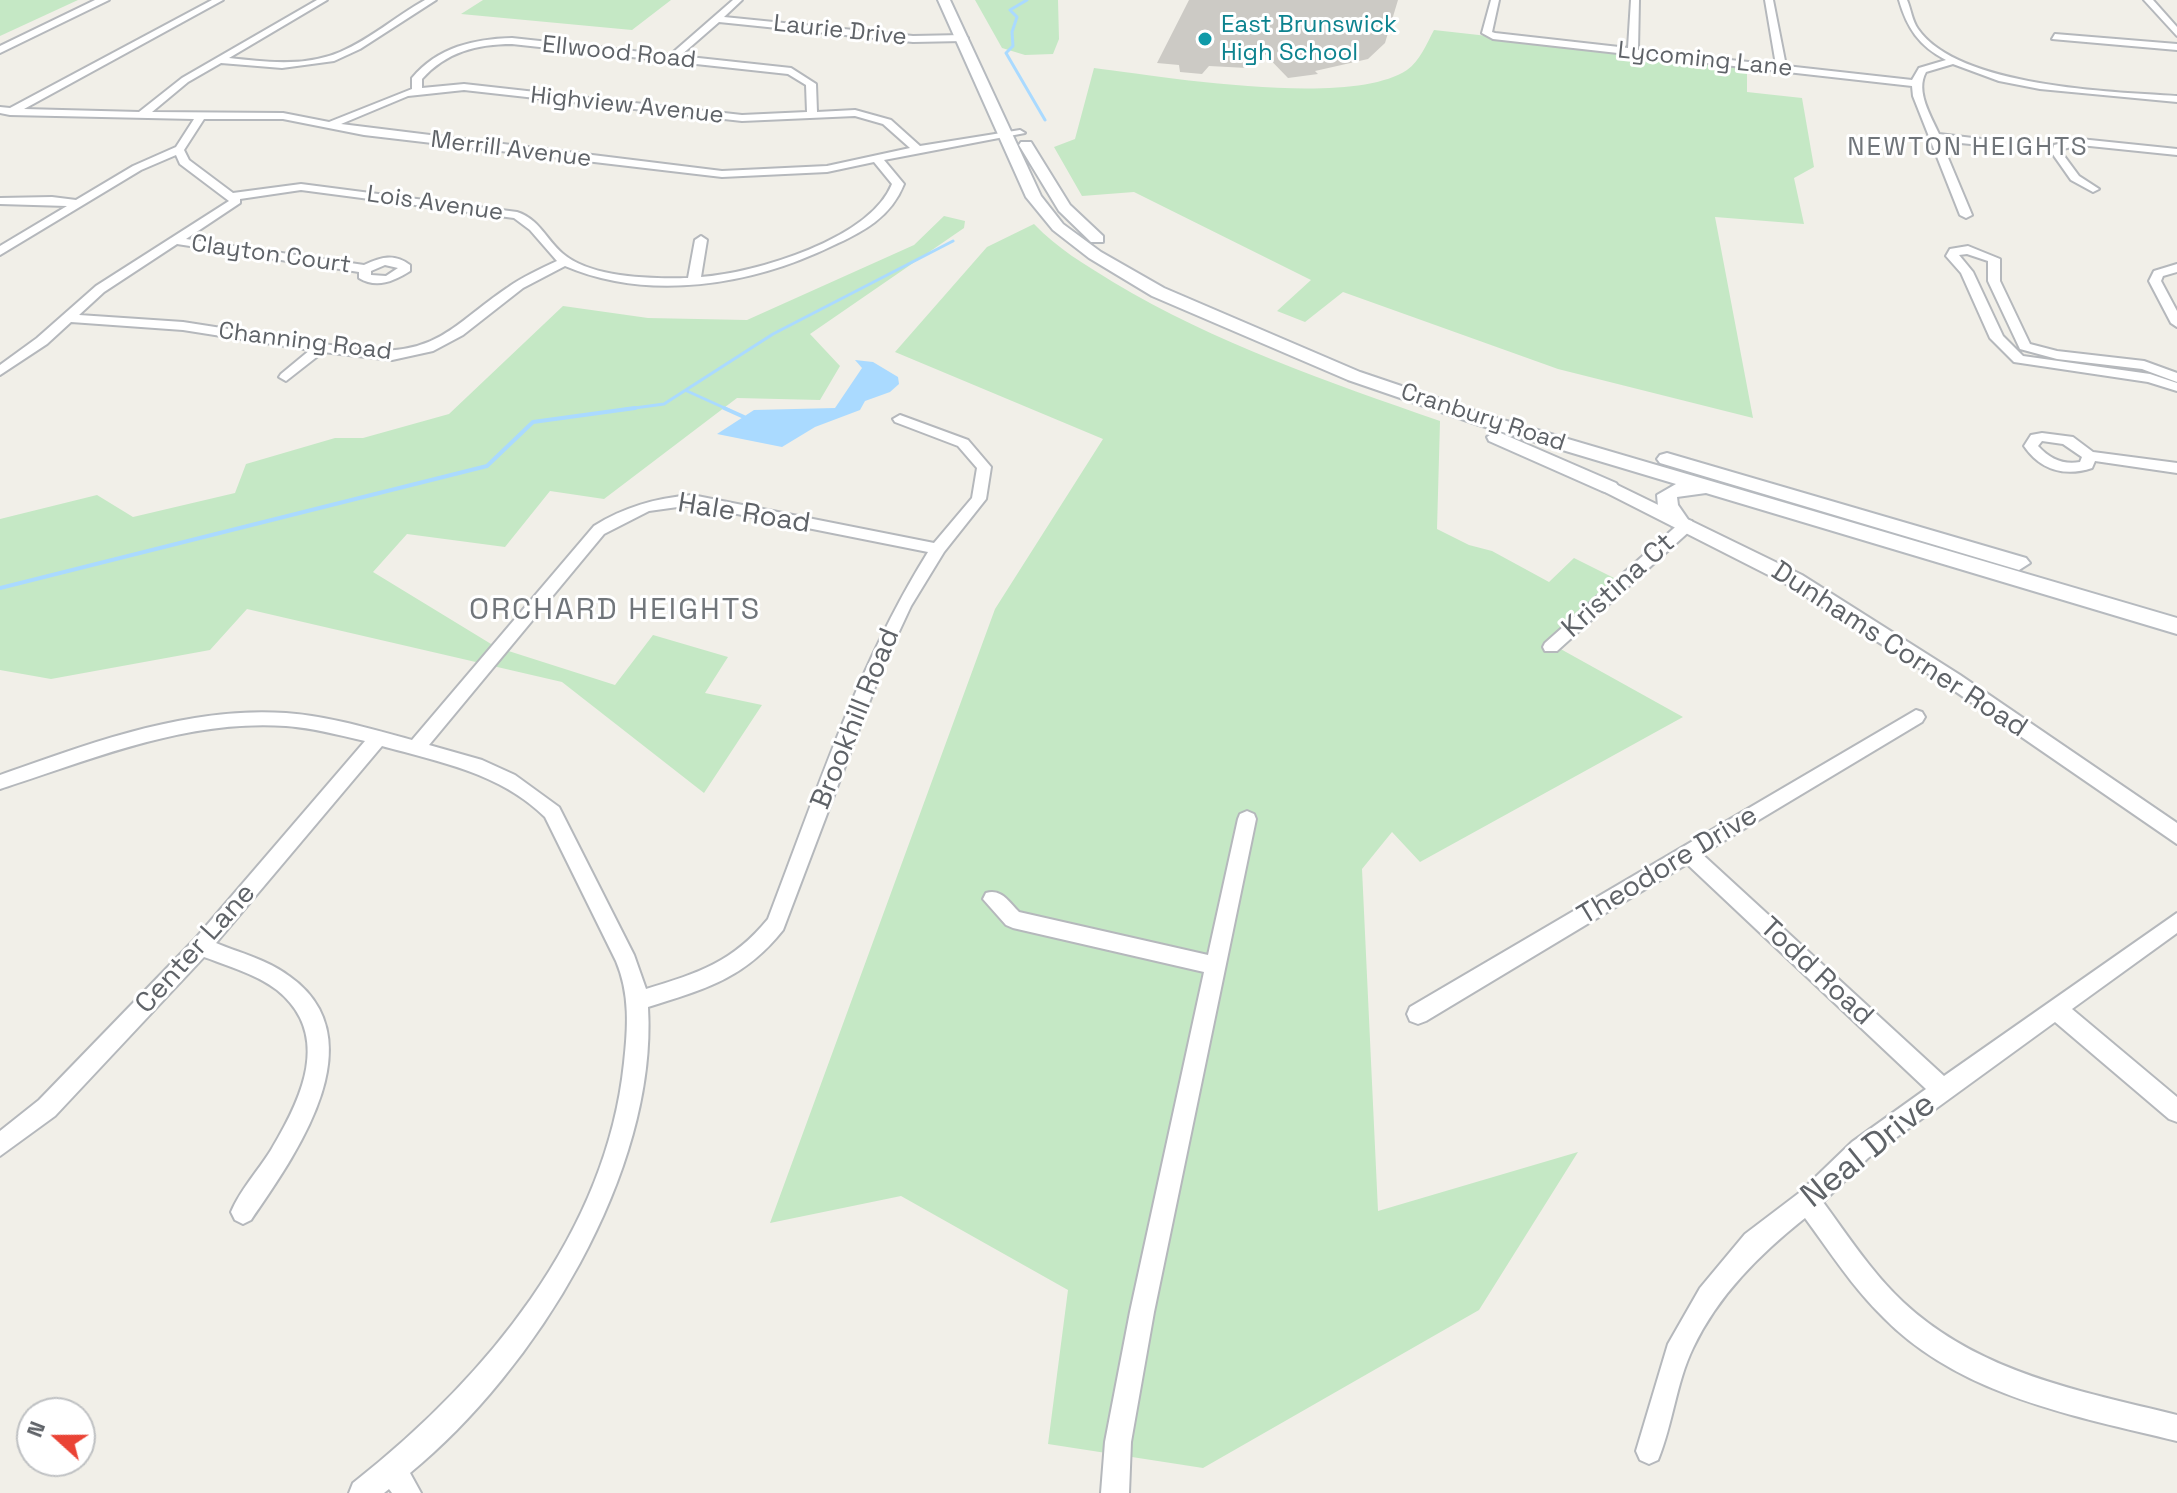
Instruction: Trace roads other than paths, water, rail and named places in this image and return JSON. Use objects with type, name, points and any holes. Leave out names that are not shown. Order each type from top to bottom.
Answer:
[{"type":"main road","name":"Cranbury Road","points":[[944,0],[1012,134],[1064,208],[1085,230],[1124,257],[1171,283],[1305,341],[1507,412],[2177,609]]},
{"type":"main road","name":"Cranbury Road","points":[[953,0],[1012,134],[1034,197],[1058,227],[1095,255],[1158,292],[1354,376],[1712,490],[2177,626]]},
{"type":"main road","points":[[1354,376],[1609,487]]},
{"type":"main road","points":[[1507,412],[1565,445],[1585,470],[1609,487]]},
{"type":"main road","points":[[1683,523],[1668,506],[1667,495],[1675,490],[1712,490]]},
{"type":"street","points":[[0,50],[104,0]]},
{"type":"street","points":[[5,111],[219,0]]},
{"type":"street","points":[[142,115],[185,80],[323,0]]},
{"type":"street","points":[[217,60],[273,66],[326,60],[347,52],[432,0]]},
{"type":"street","points":[[671,59],[738,0]]},
{"type":"street","name":"Lycoming Lane","points":[[1495,0],[1487,33],[1493,36],[1918,84]]},
{"type":"street","points":[[1633,52],[1635,0]]},
{"type":"street","points":[[1769,0],[1781,68]]},
{"type":"street","points":[[1903,0],[1918,36],[1956,60],[2004,78],[2052,89],[2177,99]]},
{"type":"street","points":[[2148,0],[2177,33]]},
{"type":"street","name":"Laurie Drive","points":[[718,19],[913,39],[963,38]]},
{"type":"street","points":[[2055,37],[2177,47]]},
{"type":"street","name":"Ellwood Road","points":[[417,89],[417,78],[424,69],[449,53],[483,42],[512,41],[798,73],[811,84],[812,113]]},
{"type":"street","points":[[1956,60],[1926,68],[1918,76],[1918,96],[1966,215]]},
{"type":"street","name":"Highview Avenue","points":[[331,125],[376,103],[417,89],[464,87],[742,118],[783,118],[844,111],[879,119],[893,126],[918,149]]},
{"type":"street","name":"Merrill Avenue","points":[[5,111],[283,116],[331,125],[703,173],[781,173],[878,160],[918,149],[1012,134]]},
{"type":"street","points":[[0,251],[137,168],[179,149],[201,116]]},
{"type":"street","points":[[1935,137],[1990,143]]},
{"type":"street","points":[[2093,189],[2075,178],[2057,153],[2058,147],[2080,142],[2177,152]]},
{"type":"street","points":[[0,371],[100,289],[236,201],[184,162],[179,149]]},
{"type":"street","points":[[564,262],[591,271],[645,280],[731,278],[766,268],[876,219],[894,200],[898,184],[878,160]]},
{"type":"street","name":"Lois Avenue","points":[[231,197],[301,187],[517,215],[535,226],[547,248],[564,262]]},
{"type":"street","points":[[0,201],[52,200],[77,204]]},
{"type":"street","points":[[694,281],[701,240]]},
{"type":"street","name":"Clayton Court","points":[[178,241],[365,269]]},
{"type":"street","points":[[2177,378],[2144,365],[2057,355],[2029,348],[2018,336],[1994,281],[1994,259],[1968,250],[1954,252],[1952,256],[1967,272],[1997,338],[2013,355],[2040,365],[2150,378],[2177,387]]},
{"type":"street","name":"Channing Road","points":[[67,318],[157,322],[397,356],[440,345],[463,332],[521,284],[564,262]]},
{"type":"street","points":[[2177,268],[2158,274],[2155,281],[2177,323]]},
{"type":"street","points":[[286,377],[321,347]]},
{"type":"street","points":[[2013,355],[2029,348]]},
{"type":"street","name":"Brookhill Road","points":[[636,1001],[731,970],[757,951],[776,924],[874,666],[903,606],[938,549],[979,499],[984,467],[963,443],[900,419]]},
{"type":"street","points":[[2089,456],[2177,468]]},
{"type":"street","name":"Dunhams Corner Road","points":[[1609,487],[1795,580],[1953,680],[2177,835]]},
{"type":"street","name":"Hale Road","points":[[416,748],[599,530],[620,515],[657,502],[692,500],[938,549]]},
{"type":"street","name":"Kristina Ct","points":[[1551,647],[1683,523]]},
{"type":"street","name":"Theodore Drive","points":[[1418,1014],[1916,717]]},
{"type":"street","points":[[0,782],[109,748],[203,725],[283,719],[416,748],[514,782],[534,793],[552,812],[632,975],[638,1052],[634,1090],[610,1174],[566,1263],[490,1374],[400,1482],[363,1493]]},
{"type":"street","name":"Center Lane","points":[[0,1145],[47,1108],[201,946],[377,739]]},
{"type":"street","points":[[1115,1493],[1118,1442],[1139,1326],[1247,819]]},
{"type":"street","name":"Todd Road","points":[[1688,853],[1943,1090]]},
{"type":"street","points":[[993,899],[1013,919],[1215,966]]},
{"type":"street","name":"Neal Drive","points":[[1649,1451],[1681,1344],[1709,1297],[1754,1243],[1807,1201],[1860,1150],[2177,922]]},
{"type":"street","points":[[201,946],[282,982],[302,1002],[317,1039],[315,1085],[303,1119],[243,1212]]},
{"type":"street","points":[[2056,1009],[2177,1111]]},
{"type":"street","points":[[1807,1201],[1892,1309],[1947,1354],[2010,1385],[2177,1428]]},
{"type":"water","points":[[855,360],[873,362],[898,377],[899,384],[890,392],[865,401],[860,410],[815,427],[782,447],[717,434],[754,410],[835,408],[862,368]]},
{"type":"waterway","points":[[1027,0],[1010,10],[1017,17],[1012,32],[1013,46],[1006,53],[1045,120]]},
{"type":"waterway","points":[[620,410],[664,404],[773,334],[953,241]]},
{"type":"waterway","points":[[687,391],[729,410]]},
{"type":"waterway","points":[[0,588],[487,466],[533,422],[635,408]]},
{"type":"waterway","points":[[724,408],[744,417]]},
{"type":"place","name":"East Brunswick High School","points":[[1205,39]]},
{"type":"district","name":"NEWTON HEIGHTS","points":[[1968,148]]},
{"type":"district","name":"ORCHARD HEIGHTS","points":[[615,611]]}]
